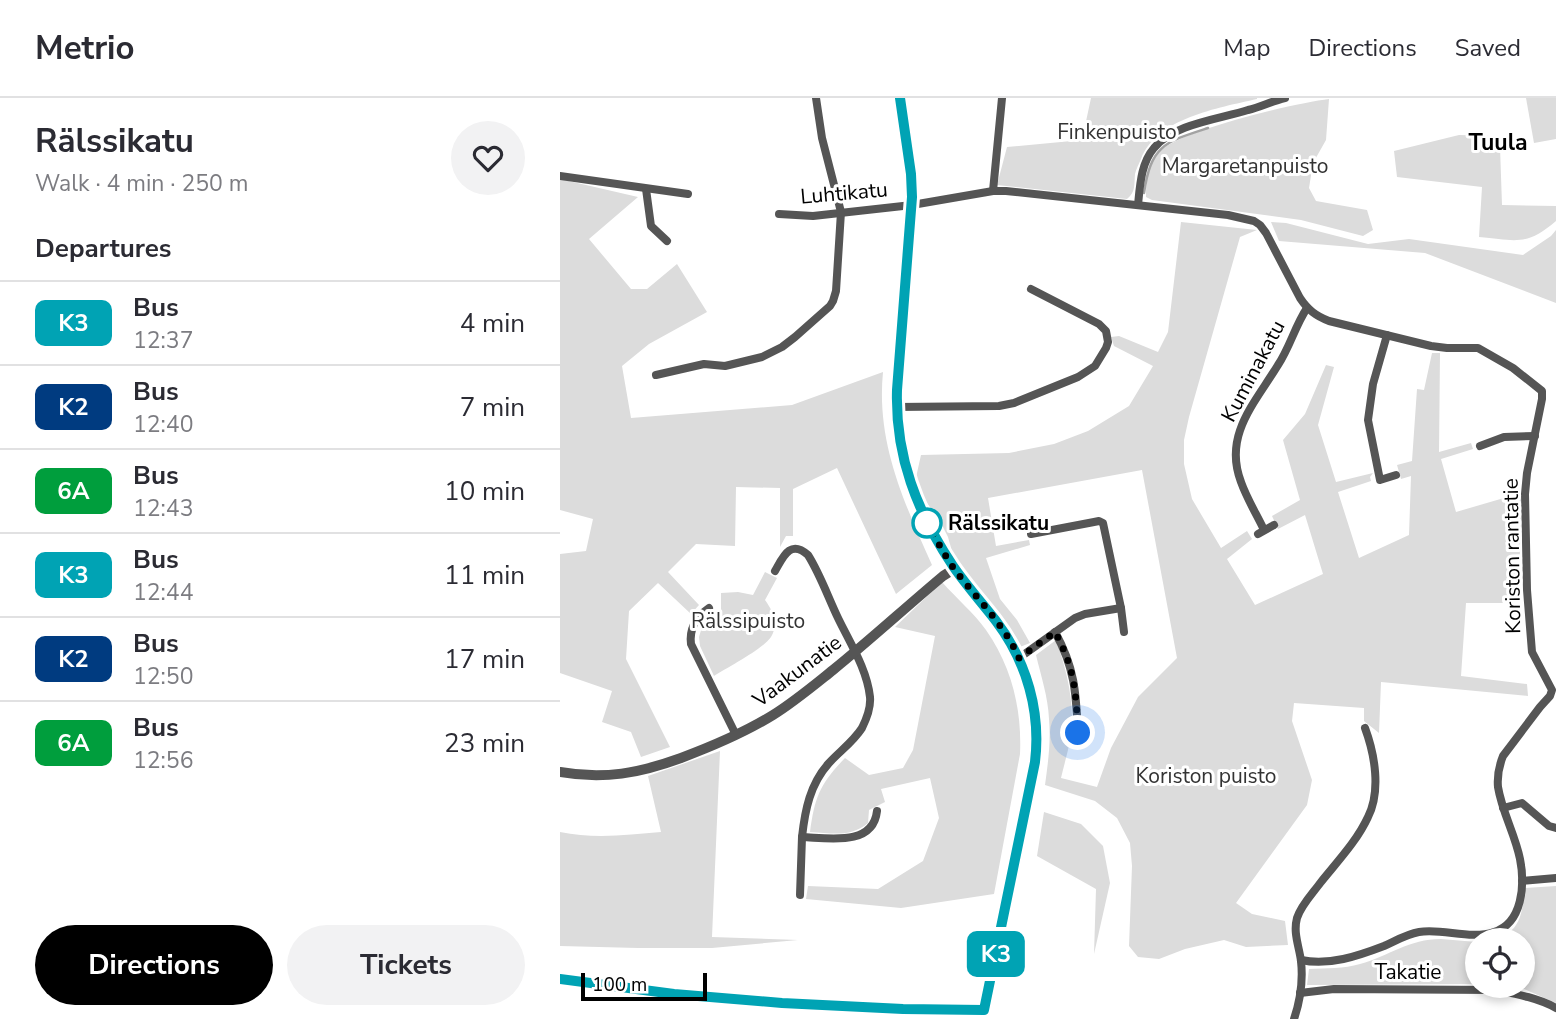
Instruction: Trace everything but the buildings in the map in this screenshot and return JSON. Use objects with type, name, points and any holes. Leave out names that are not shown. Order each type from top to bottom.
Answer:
[{"type":"street","points":[[656,375],[704,364],[726,366],[751,361],[782,347],[830,306],[835,296],[841,212],[822,138],[816,98]]},
{"type":"street","points":[[560,979],[674,994],[782,1003],[983,1014],[1016,861],[1037,743],[1034,702],[1019,658],[1009,640],[954,569],[929,527],[914,496],[899,443],[896,407],[912,205],[911,174],[900,98]]},
{"type":"street","points":[[993,191],[1002,98]]},
{"type":"street","points":[[1138,205],[1146,160],[1152,149],[1168,135],[1284,98]]},
{"type":"street","points":[[560,176],[688,194]]},
{"type":"street","points":[[646,189],[651,226],[667,241]]},
{"type":"street","points":[[912,205],[993,191],[1020,191],[1207,212],[1254,221],[1266,233],[1307,307]]},
{"type":"street","name":"Luhtikatu","points":[[779,214],[813,216],[912,205]]},
{"type":"street","points":[[896,407],[1006,406],[1078,377],[1096,366],[1106,348],[1106,331],[1099,324],[1031,289]]},
{"type":"street","name":"Koriston rantatie","points":[[1301,960],[1338,960],[1358,956],[1418,932],[1482,934],[1493,933],[1508,925],[1518,908],[1522,881],[1520,857],[1498,785],[1500,765],[1503,756],[1552,690],[1531,652],[1528,598],[1525,494],[1542,391],[1513,368],[1478,348],[1431,346],[1329,321],[1315,315],[1307,307]]},
{"type":"street","name":"Kuminakatu","points":[[1274,525],[1261,532],[1241,484],[1236,465],[1235,443],[1244,420],[1283,357],[1307,307]]},
{"type":"street","points":[[1387,335],[1373,384],[1368,420],[1380,480],[1396,475]]},
{"type":"street","points":[[1480,446],[1504,437],[1535,436]]},
{"type":"street","points":[[1031,534],[1085,523],[1103,523],[1124,632]]},
{"type":"street","points":[[775,571],[784,555],[794,548],[808,555],[855,652],[870,695],[869,712],[855,738],[829,763],[808,800],[802,837],[800,895]]},
{"type":"street","name":"Vaakunatie","points":[[560,772],[608,775],[647,770],[717,744],[760,723],[790,704],[954,569]]},
{"type":"street","points":[[709,608],[694,624],[691,644],[736,735]]},
{"type":"street","points":[[1019,658],[1076,618],[1121,608]]},
{"type":"street","points":[[1055,632],[1069,663],[1076,688],[1078,733]]},
{"type":"street","points":[[1294,1019],[1300,993],[1301,960],[1295,930],[1301,910],[1354,839],[1372,807],[1374,769],[1365,728]]},
{"type":"street","points":[[1503,808],[1522,803],[1549,826],[1556,828]]},
{"type":"street","points":[[802,837],[846,838],[861,835],[872,826],[877,811]]},
{"type":"street","points":[[1522,881],[1556,878]]},
{"type":"street","name":"Takatie","points":[[1300,993],[1334,989],[1496,990],[1556,1008]]},
{"type":"green space","name":"Finkenpuisto","points":[[1091,98],[1257,99],[1190,117],[1160,134],[1149,145],[1141,159],[1135,174],[1133,191],[1127,199],[997,185],[1007,147],[1082,140]]},
{"type":"green space","points":[[1526,98],[1556,98],[1556,139],[1534,143]]},
{"type":"green space","name":"Margaretanpuisto","points":[[1329,99],[1326,140],[1313,163],[1309,188],[1316,201],[1367,210],[1373,230],[1363,236],[1301,220],[1146,197],[1150,164],[1155,155],[1167,146],[1237,120]]},
{"type":"green space","points":[[1459,135],[1494,136],[1500,147],[1502,205],[1556,206],[1556,221],[1536,235],[1520,240],[1479,237],[1482,187],[1397,177],[1394,151]]},
{"type":"green space","points":[[560,179],[638,197],[589,239],[631,289],[647,289],[677,264],[707,312],[649,344],[622,366],[631,418],[792,405],[883,372],[884,423],[894,472],[932,565],[896,594],[837,468],[793,489],[793,536],[786,536],[780,547],[780,488],[736,487],[735,546],[696,544],[668,572],[699,605],[691,614],[658,583],[629,611],[626,659],[670,747],[641,757],[631,732],[602,722],[612,691],[560,673],[560,554],[586,551],[593,519],[560,510]]},
{"type":"green space","name":"Koriston puisto","points":[[1181,222],[1257,230],[1240,237],[1184,440],[1184,464],[1192,499],[1221,548],[1247,531],[1252,539],[1227,559],[1255,605],[1323,574],[1305,515],[1278,529],[1272,516],[1300,500],[1283,440],[1305,414],[1326,365],[1334,367],[1318,425],[1336,482],[1373,473],[1371,481],[1338,492],[1359,558],[1409,535],[1411,476],[1401,479],[1397,465],[1412,461],[1417,389],[1424,390],[1432,353],[1440,353],[1439,452],[1471,443],[1473,449],[1441,459],[1456,512],[1521,493],[1519,603],[1466,603],[1461,676],[1527,684],[1528,696],[1381,682],[1379,733],[1364,721],[1364,708],[1294,703],[1292,721],[1312,780],[1307,805],[1236,903],[1252,914],[1285,921],[1288,945],[1246,947],[1224,940],[1185,949],[1159,959],[1138,957],[1129,946],[1132,866],[1130,843],[1117,818],[1095,801],[1045,785],[1049,719],[1036,655],[1056,640],[1067,676],[1072,727],[1061,778],[1097,787],[1111,748],[1138,697],[1177,658],[1142,470],[988,498],[996,546],[1029,540],[1030,545],[986,558],[1000,599],[1017,620],[1030,643],[1020,647],[953,555],[940,521],[915,482],[921,455],[1009,453],[1054,444],[1088,431],[1129,406],[1153,366],[1114,346],[1111,337],[1119,336],[1158,352],[1168,332]]},
{"type":"green space","points":[[1271,222],[1286,223],[1368,244],[1409,239],[1523,255],[1556,230],[1556,303],[1425,253],[1279,241]]},
{"type":"green space","name":"Rälssipuisto","points":[[765,572],[777,578],[765,600],[774,618],[775,627],[771,637],[753,652],[714,676],[700,646],[699,637],[704,620],[721,620],[721,593],[753,595]]},
{"type":"green space","points":[[942,582],[976,618],[995,644],[1009,674],[1017,705],[1020,754],[994,894],[901,908],[806,899],[808,886],[878,889],[923,861],[939,818],[930,778],[881,789],[885,802],[869,810],[868,823],[861,828],[840,834],[810,832],[820,791],[845,758],[869,775],[903,768],[913,750],[935,636],[895,627]]},
{"type":"green space","points":[[720,751],[712,937],[798,940],[712,948],[560,946],[560,832],[598,836],[661,832],[648,776]]},
{"type":"green space","points":[[1044,812],[1081,824],[1103,846],[1110,883],[1094,954],[1096,889],[1037,856]]},
{"type":"green space","points":[[1556,886],[1556,1003],[1535,994],[1535,928],[1514,928],[1521,912],[1525,888]]},
{"type":"green space","points":[[1430,940],[1465,941],[1465,984],[1307,985],[1309,969],[1354,966]]},
{"type":"waterway","points":[[1144,193],[1151,165],[1162,148],[1181,137],[1208,128]]},
{"type":"bus line","name":"K3","points":[[560,979],[674,994],[782,1003],[984,1010],[1035,762],[1036,721],[1034,702],[1017,653],[997,622],[954,569],[932,532],[914,496],[899,443],[896,407],[912,197],[900,98]]},
{"type":"place","name":"Rälssikatu","points":[[927,523]]},
{"type":"district","name":"Tuula","points":[[1498,142]]},
{"type":"route","points":[[927,523],[954,569],[997,622],[1019,658],[1055,632],[1062,644],[1076,688],[1078,733]]}]
